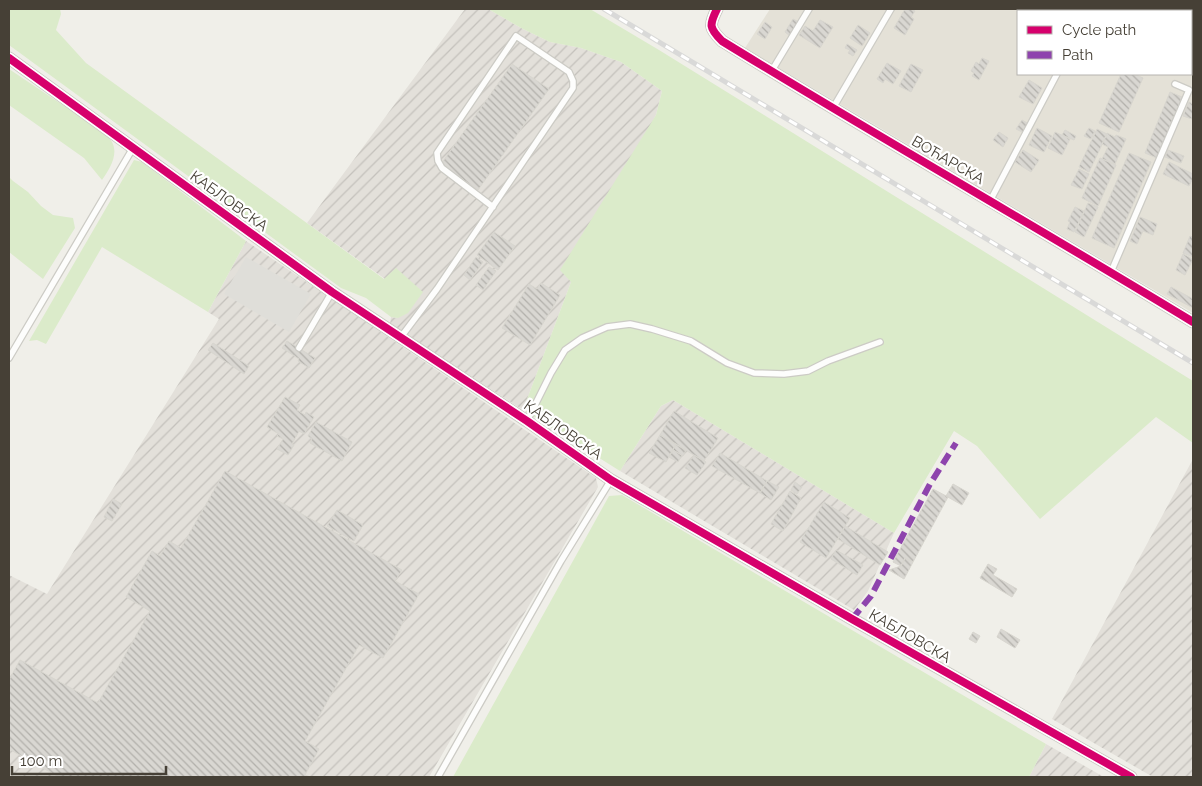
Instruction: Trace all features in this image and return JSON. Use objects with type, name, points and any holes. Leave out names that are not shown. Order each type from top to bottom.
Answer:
[{"type":"street","name":"ВОЋАРСКА","points":[[717,9],[711,22],[713,33],[722,42],[1193,322]]},
{"type":"street","name":"КАБЛОВСКА","points":[[9,58],[332,292],[527,421],[611,480],[1125,776]]},
{"type":"lane","points":[[771,72],[809,9]]},
{"type":"lane","points":[[833,109],[891,9]]},
{"type":"lane","points":[[401,337],[437,289],[573,88],[574,81],[569,72],[516,36],[437,153],[438,162],[442,168],[492,207]]},
{"type":"lane","points":[[990,201],[1057,75]]},
{"type":"lane","points":[[1111,272],[1189,90],[1175,84]]},
{"type":"lane","points":[[9,358],[133,148]]},
{"type":"lane","points":[[299,348],[332,292]]},
{"type":"lane","points":[[527,421],[565,350],[582,338],[608,327],[630,324],[691,341],[727,363],[754,373],[784,374],[808,371],[828,361],[880,342]]},
{"type":"lane","points":[[438,777],[561,561],[611,480]]},
{"type":"shaded area","points":[[465,9],[488,9],[550,42],[581,48],[621,62],[662,91],[656,115],[571,282],[523,410],[390,324],[391,317],[398,318],[396,269],[385,279],[307,223]]},
{"type":"shaded area","points":[[770,9],[1193,9],[1193,313],[745,48]]},
{"type":"shaded area","points":[[246,241],[596,478],[598,487],[429,777],[9,777],[9,575],[47,594],[219,319],[208,312]]},
{"type":"shaded area","points":[[246,257],[311,294],[289,332],[224,294]]},
{"type":"shaded area","points":[[673,400],[894,533],[868,591],[854,610],[620,471],[661,406]]},
{"type":"shaded area","points":[[1193,459],[1193,777],[1153,777],[1052,719]]},
{"type":"shaded area","points":[[1046,744],[1104,777],[1029,777]]},
{"type":"green space","points":[[9,9],[60,9],[61,14],[56,30],[86,63],[384,279],[396,268],[423,292],[408,313],[398,318],[391,317],[366,298],[341,288],[9,45]]},
{"type":"green space","points":[[488,9],[590,9],[659,50],[1193,381],[1193,443],[1156,417],[1040,519],[977,446],[954,431],[894,533],[673,400],[661,406],[620,471],[523,410],[571,282],[560,270],[656,115],[662,91],[621,62],[581,48],[550,42]]},
{"type":"green space","points":[[9,69],[100,130],[110,139],[114,147],[114,157],[102,180],[84,158],[9,105]]},
{"type":"green space","points":[[134,160],[142,162],[246,241],[208,312],[102,247],[46,344],[37,340],[29,341]]},
{"type":"green space","points":[[9,177],[53,215],[73,218],[75,228],[43,279],[9,252]]},
{"type":"green space","points":[[622,495],[1046,744],[1029,777],[453,777],[609,496]]},
{"type":"building","points":[[905,9],[915,11],[911,17],[914,19],[905,35],[894,28]]},
{"type":"building","points":[[793,19],[799,22],[790,36],[785,32]]},
{"type":"building","points":[[820,20],[833,27],[820,48],[799,35],[805,26],[813,31]]},
{"type":"building","points":[[765,22],[772,27],[765,39],[757,34]]},
{"type":"building","points":[[858,25],[870,33],[862,46],[850,38]]},
{"type":"building","points":[[847,44],[857,50],[853,56],[848,53],[850,50],[845,48]]},
{"type":"building","points":[[982,58],[989,61],[979,80],[972,76],[974,73],[971,71],[976,62],[979,64]]},
{"type":"building","points":[[887,63],[901,71],[893,84],[885,79],[883,83],[877,79]]},
{"type":"building","points":[[512,64],[549,89],[478,190],[441,164]]},
{"type":"building","points":[[911,64],[923,70],[911,92],[899,86]]},
{"type":"building","points":[[1121,75],[1136,75],[1143,78],[1119,132],[1099,123]]},
{"type":"building","points":[[1029,80],[1042,88],[1033,104],[1019,97]]},
{"type":"building","points":[[1170,92],[1182,97],[1157,158],[1145,153]]},
{"type":"building","points":[[1189,102],[1193,104],[1192,119],[1183,116]]},
{"type":"building","points":[[1022,120],[1029,124],[1024,133],[1016,129]]},
{"type":"building","points":[[1037,128],[1052,136],[1044,152],[1029,145]]},
{"type":"building","points":[[1089,128],[1095,131],[1091,139],[1084,136]]},
{"type":"building","points":[[1097,129],[1107,134],[1089,172],[1079,167]]},
{"type":"building","points":[[1065,130],[1076,136],[1074,140],[1062,135]]},
{"type":"building","points":[[999,132],[1008,138],[1003,147],[993,140]]},
{"type":"building","points":[[1055,132],[1070,139],[1062,155],[1048,148]]},
{"type":"building","points":[[1107,133],[1126,139],[1115,164],[1102,159],[1108,147],[1102,144]]},
{"type":"building","points":[[1023,150],[1039,160],[1031,172],[1015,162]]},
{"type":"building","points":[[1168,150],[1184,156],[1181,163],[1165,157]]},
{"type":"building","points":[[1129,153],[1151,162],[1114,248],[1092,238]]},
{"type":"building","points":[[1100,158],[1116,165],[1098,206],[1082,198]]},
{"type":"building","points":[[1169,162],[1193,174],[1189,186],[1163,174]]},
{"type":"building","points":[[1079,169],[1089,174],[1082,189],[1071,185]]},
{"type":"building","points":[[1088,203],[1098,207],[1084,237],[1075,232]]},
{"type":"building","points":[[1075,207],[1084,211],[1074,232],[1067,229],[1070,222],[1068,221]]},
{"type":"building","points":[[1140,217],[1157,224],[1153,235],[1143,231],[1137,244],[1130,241]]},
{"type":"building","points":[[494,232],[515,246],[498,270],[477,255]]},
{"type":"building","points":[[1190,236],[1193,237],[1193,257],[1183,253]]},
{"type":"building","points":[[1183,254],[1193,259],[1185,275],[1176,270]]},
{"type":"building","points":[[476,257],[483,262],[470,280],[464,275]]},
{"type":"building","points":[[489,267],[496,271],[483,290],[476,285]]},
{"type":"building","points":[[541,283],[560,295],[530,345],[502,328],[529,284],[537,289]]},
{"type":"building","points":[[1171,287],[1193,299],[1191,301],[1193,302],[1193,308],[1167,294]]},
{"type":"building","points":[[287,341],[315,358],[309,368],[282,348]]},
{"type":"building","points":[[213,343],[249,366],[244,374],[208,350]]},
{"type":"building","points":[[285,397],[300,405],[297,410],[305,415],[306,412],[314,417],[304,434],[299,431],[288,455],[277,449],[283,439],[277,436],[279,434],[267,427]]},
{"type":"building","points":[[674,411],[718,438],[704,461],[660,435]]},
{"type":"building","points":[[316,422],[352,442],[342,461],[310,443],[312,439],[308,436]]},
{"type":"building","points":[[660,435],[676,444],[666,462],[649,453]]},
{"type":"building","points":[[676,444],[686,450],[683,456],[673,450]]},
{"type":"building","points":[[673,450],[682,455],[678,462],[669,457]]},
{"type":"building","points":[[720,453],[767,481],[760,493],[712,466]]},
{"type":"building","points":[[694,455],[706,462],[697,475],[685,468]]},
{"type":"building","points":[[225,471],[402,570],[395,581],[419,594],[383,658],[359,645],[305,741],[319,749],[305,775],[310,777],[59,777],[9,749],[9,680],[20,660],[98,703],[150,611],[126,597],[152,551],[160,556],[169,541],[181,548]]},
{"type":"building","points":[[767,481],[779,487],[771,500],[760,493]]},
{"type":"building","points":[[795,482],[802,487],[797,494],[791,490]]},
{"type":"building","points":[[953,484],[969,493],[962,505],[946,496]]},
{"type":"building","points":[[933,489],[948,497],[913,562],[905,558],[901,566],[893,562]]},
{"type":"building","points":[[790,491],[801,498],[783,531],[771,524]]},
{"type":"building","points":[[113,499],[122,504],[112,521],[104,517]]},
{"type":"building","points":[[824,502],[850,518],[826,558],[800,542]]},
{"type":"building","points":[[337,510],[363,525],[354,541],[327,526]]},
{"type":"building","points":[[845,526],[888,552],[880,565],[838,539]]},
{"type":"building","points":[[836,550],[863,565],[857,575],[831,559]]},
{"type":"building","points":[[905,558],[913,562],[904,579],[889,570],[901,566]]},
{"type":"building","points":[[988,564],[997,569],[993,575],[1017,589],[1012,597],[980,578]]},
{"type":"building","points":[[1001,629],[1020,640],[1015,648],[997,637]]},
{"type":"building","points":[[973,632],[980,636],[976,643],[969,639]]},
{"type":"railway","points":[[604,9],[1193,363]]},
{"type":"marked path","points":[[852,619],[871,596],[930,484],[956,443]]},
{"type":"cycle path","points":[[717,9],[712,26],[722,41],[1193,322]]},
{"type":"cycle path","points":[[9,58],[332,292],[527,421],[611,480],[1131,777]]}]
